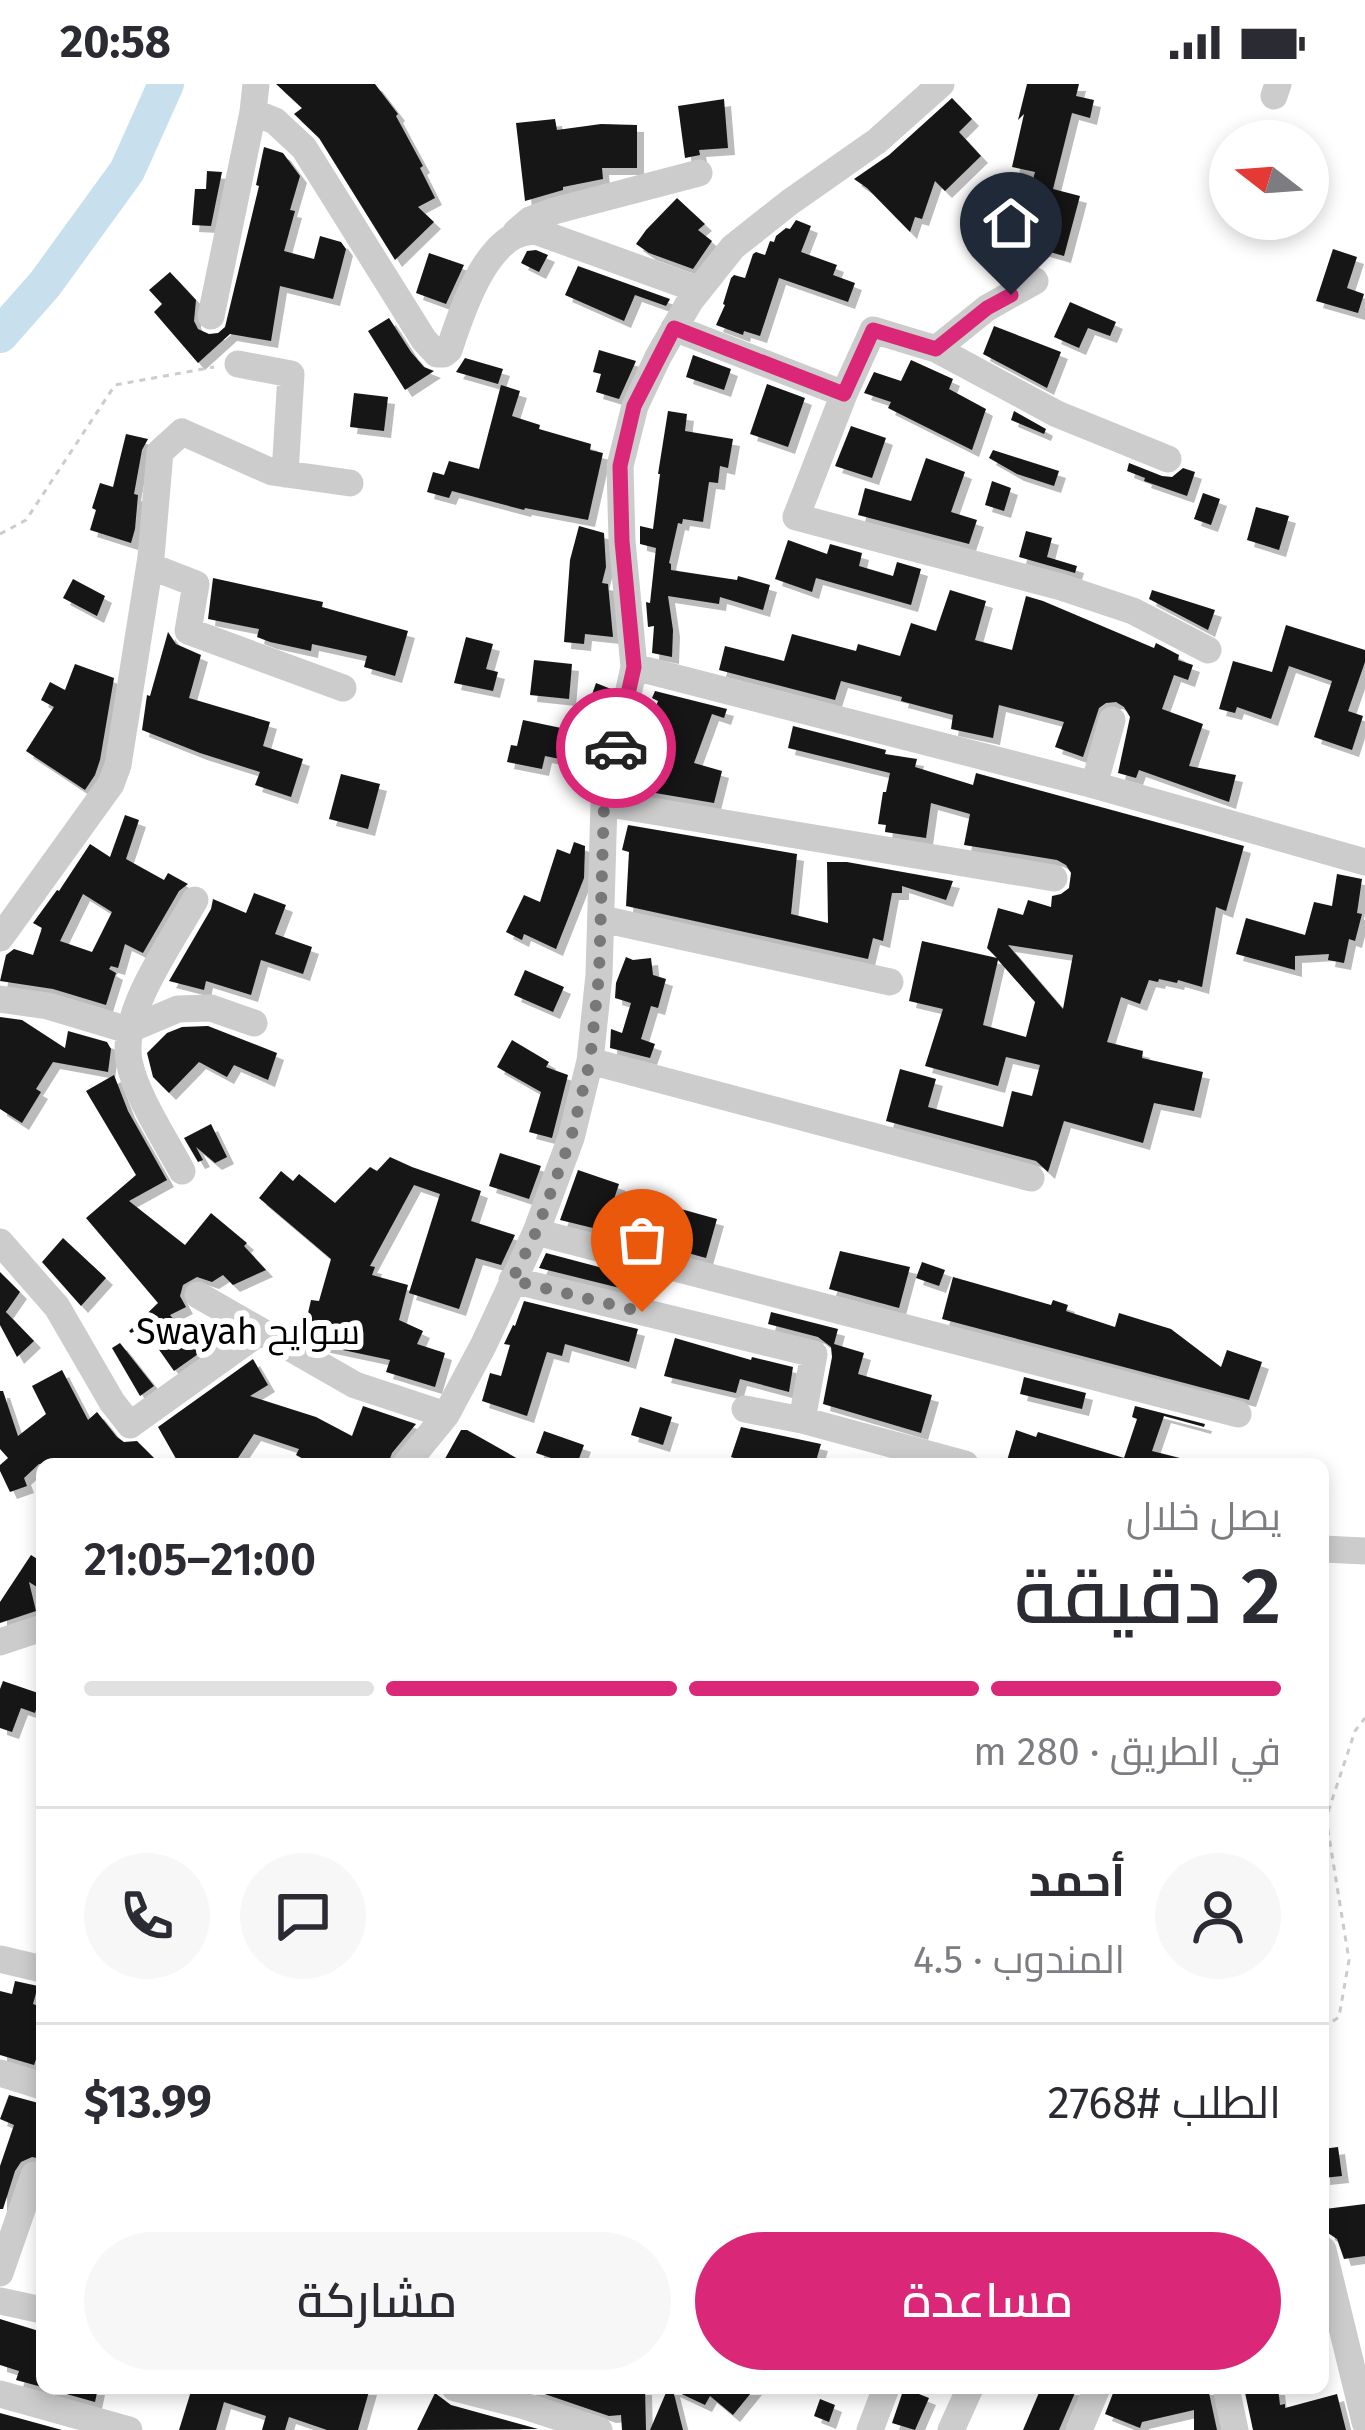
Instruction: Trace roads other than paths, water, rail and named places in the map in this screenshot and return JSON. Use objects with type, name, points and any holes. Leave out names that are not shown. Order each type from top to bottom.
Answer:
[{"type":"street","points":[[411,1458],[446,1415],[536,1232],[571,1138],[590,1061],[602,919],[604,803],[634,667],[620,466],[634,406],[674,328],[734,247],[877,140],[941,84]]},
{"type":"street","points":[[254,98],[304,148],[437,354],[449,350],[478,276],[530,220],[699,173]]},
{"type":"street","points":[[211,316],[254,98]]},
{"type":"street","points":[[511,236],[538,232],[699,290]]},
{"type":"street","points":[[936,349],[987,308],[1035,281]]},
{"type":"street","points":[[674,328],[844,394]]},
{"type":"street","points":[[1168,459],[1058,414],[936,349],[873,330],[796,517],[1060,587],[1132,611],[1208,650]]},
{"type":"street","points":[[238,364],[291,374],[285,474]]},
{"type":"street","points":[[0,938],[111,784],[118,765],[150,566],[160,452],[182,432],[272,472],[350,483]]},
{"type":"street","points":[[150,566],[196,584],[188,631],[343,688]]},
{"type":"street","points":[[634,667],[1094,785],[1365,862]]},
{"type":"street","points":[[1094,785],[1112,721]]},
{"type":"street","points":[[604,803],[1054,878]]},
{"type":"street","points":[[182,1171],[129,1063],[128,1030],[195,900]]},
{"type":"street","points":[[602,919],[890,982]]},
{"type":"street","points":[[0,999],[48,1006],[128,1030],[178,1009],[194,1008],[211,1008],[254,1023]]},
{"type":"street","points":[[590,1061],[1031,1178]]},
{"type":"street","points":[[536,1232],[1238,1414]]},
{"type":"street","points":[[0,1242],[57,1307],[130,1425],[261,1330]]},
{"type":"street","points":[[512,1280],[814,1354],[802,1420]]},
{"type":"street","points":[[198,1295],[355,1385],[446,1415]]},
{"type":"street","points":[[745,1409],[943,1458]]},
{"type":"street","points":[[1329,1549],[1365,1551]]},
{"type":"street","points":[[0,1642],[36,1630]]},
{"type":"street","points":[[0,1959],[36,1968]]},
{"type":"street","points":[[0,2073],[36,2084]]},
{"type":"street","points":[[0,2273],[34,2175]]},
{"type":"street","points":[[1329,2273],[1363,2408]]},
{"type":"street","points":[[0,2301],[36,2309]]},
{"type":"street","points":[[0,2394],[129,2430]]},
{"type":"street","points":[[480,2394],[598,2430]]},
{"type":"street","points":[[870,2430],[884,2394]]},
{"type":"street","points":[[951,2430],[967,2394]]},
{"type":"street","points":[[1079,2430],[1094,2394]]},
{"type":"street","points":[[1227,2394],[1235,2430]]},
{"type":"waterway","points":[[0,335],[45,284],[127,171],[166,84]]},
{"type":"district","name":"Swayah سوايح","points":[[248,1332]]}]
